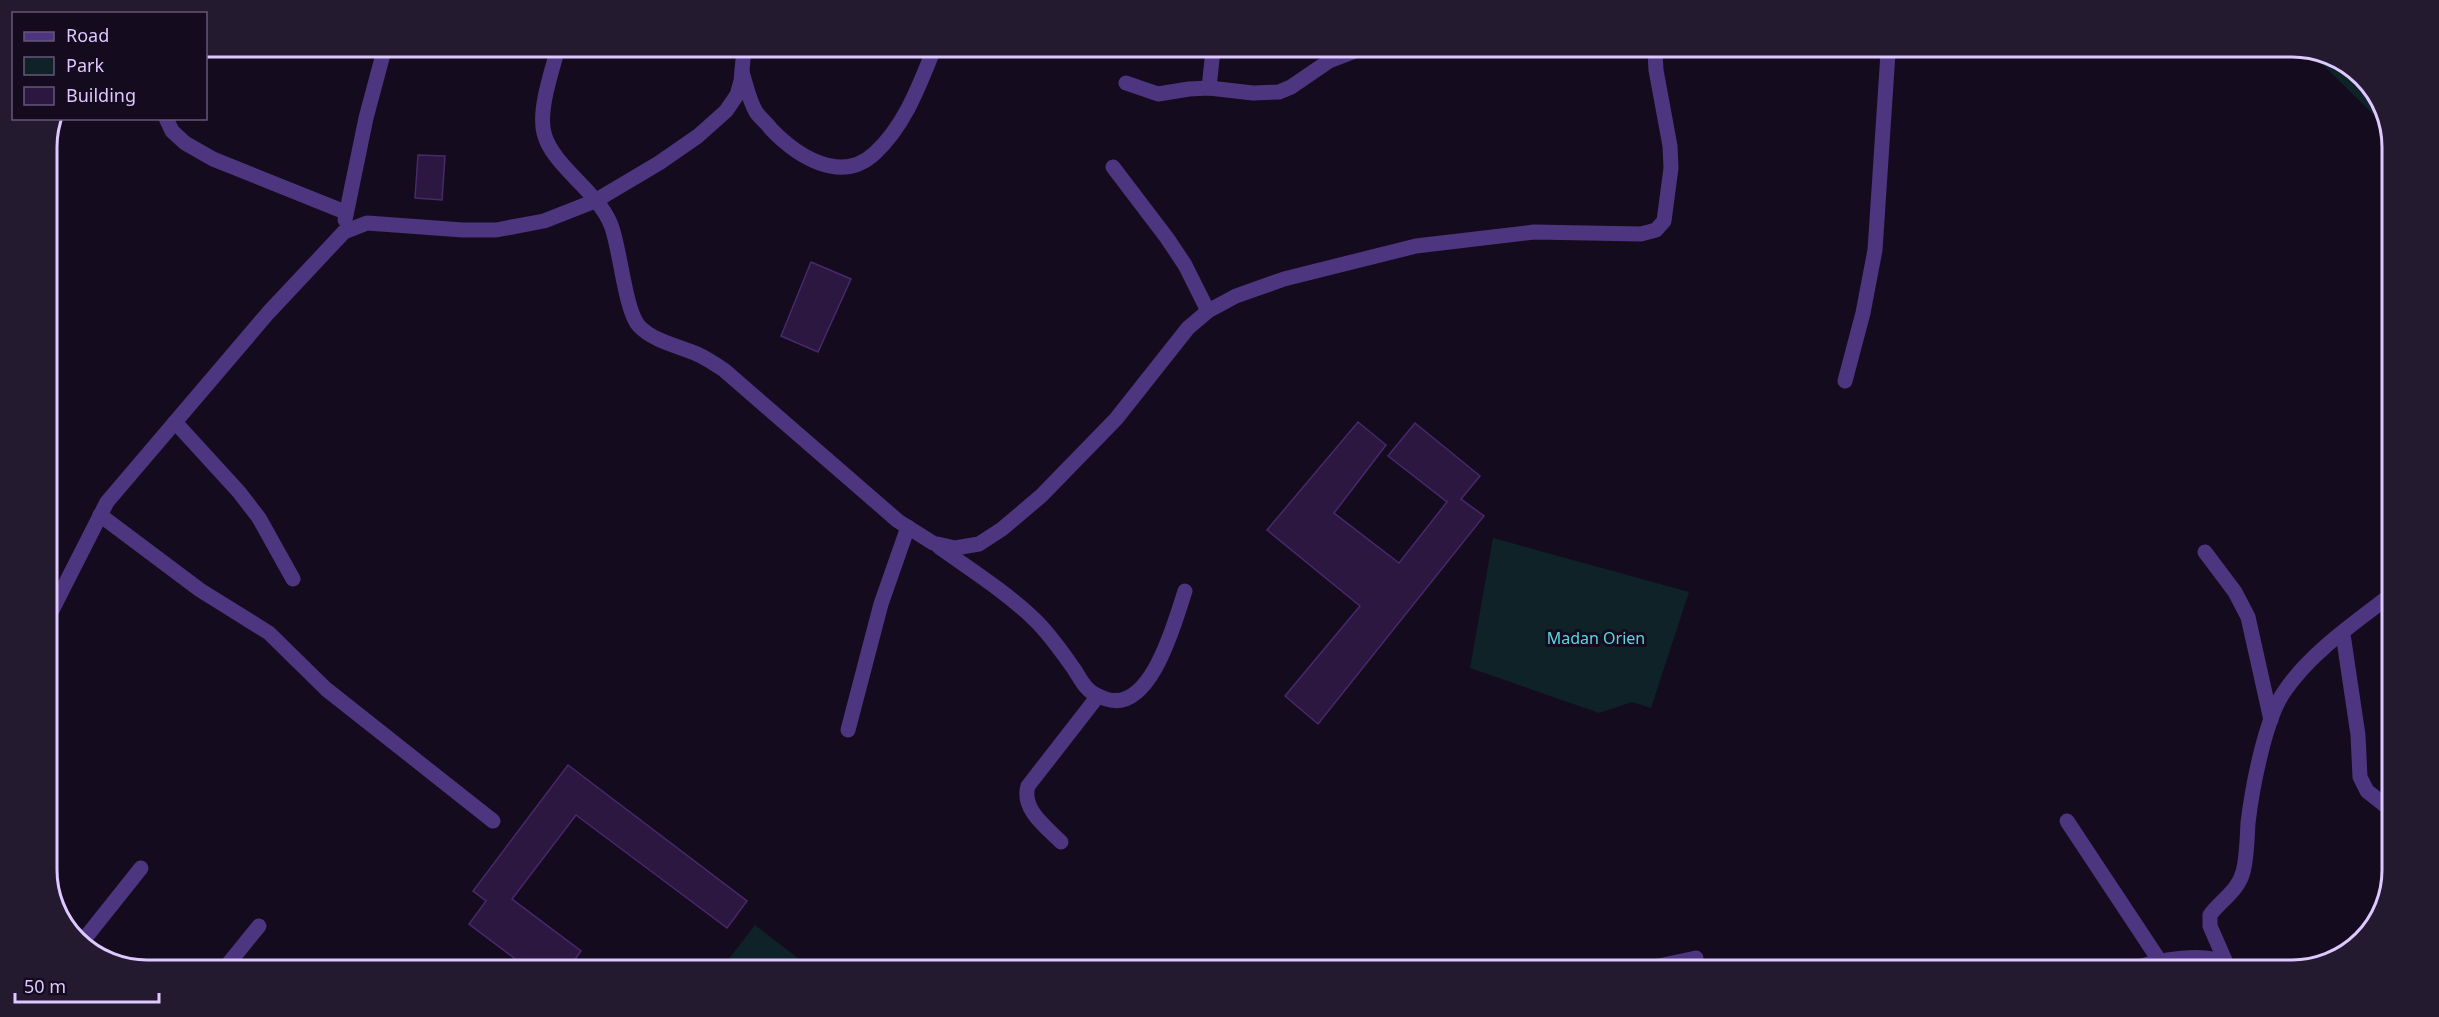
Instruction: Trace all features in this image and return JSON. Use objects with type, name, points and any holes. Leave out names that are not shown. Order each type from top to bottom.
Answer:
[{"type":"street","points":[[344,232],[345,212],[382,57]]},
{"type":"street","points":[[556,57],[543,109],[543,131],[549,148],[596,201],[611,224],[632,310],[638,325],[653,336],[699,355],[724,370],[863,492],[1035,620],[1062,652],[1087,689],[1098,696],[1119,702],[1129,698],[1145,684],[1165,650],[1185,591]]},
{"type":"street","points":[[57,600],[112,496],[268,313],[344,232],[367,223],[496,230],[544,221],[596,201],[659,163],[698,136],[726,111],[737,95],[743,57]]},
{"type":"street","points":[[742,72],[756,112],[781,139],[796,151],[818,163],[836,168],[854,165],[874,154],[893,133],[913,99],[931,57]]},
{"type":"street","points":[[1209,88],[1212,57]]},
{"type":"street","points":[[1126,83],[1158,94],[1189,88],[1253,93],[1279,92],[1339,57]]},
{"type":"street","points":[[933,543],[955,548],[979,544],[1002,530],[1041,496],[1105,430],[1188,328],[1208,311],[1236,296],[1284,279],[1416,246],[1534,231],[1641,234],[1656,230],[1664,221],[1671,168],[1670,146],[1655,57]]},
{"type":"street","points":[[1845,381],[1863,313],[1875,250],[1888,57]]},
{"type":"street","points":[[167,120],[172,131],[185,143],[213,159],[345,212]]},
{"type":"street","points":[[1113,167],[1185,265],[1208,311]]},
{"type":"street","points":[[175,422],[239,492],[259,518],[293,579]]},
{"type":"street","points":[[100,515],[200,590],[269,633],[326,689],[494,821]]},
{"type":"street","points":[[848,730],[881,604],[908,527]]},
{"type":"street","points":[[2205,552],[2235,592],[2248,617],[2271,720]]},
{"type":"street","points":[[2226,960],[2210,926],[2210,915],[2217,905],[2230,895],[2243,872],[2252,791],[2271,720],[2283,693],[2306,664],[2382,602]]},
{"type":"street","points":[[2343,634],[2358,735],[2360,777],[2367,791],[2382,803]]},
{"type":"street","points":[[1061,842],[1031,810],[1025,793],[1028,786],[1098,696]]},
{"type":"street","points":[[2067,821],[2159,960],[2206,958],[2211,960]]},
{"type":"street","points":[[86,937],[141,868]]},
{"type":"street","points":[[231,960],[259,926]]},
{"type":"street","points":[[1687,960],[1696,958]]},
{"type":"green space","points":[[2320,62],[2337,69],[2360,88],[2373,107],[2377,118]]},
{"type":"green space","name":"Madan Orien","points":[[1493,538],[1689,592],[1651,708],[1632,702],[1599,713],[1470,668]]},
{"type":"green space","points":[[755,925],[800,960],[728,960]]},
{"type":"building","points":[[418,155],[445,156],[442,200],[415,198]]},
{"type":"building","points":[[811,262],[851,279],[818,352],[781,336]]},
{"type":"building","points":[[1358,422],[1386,445],[1334,513],[1399,563],[1447,502],[1388,456],[1415,423],[1480,476],[1461,499],[1484,516],[1318,724],[1285,696],[1360,606],[1267,530]]},
{"type":"building","points":[[568,765],[747,901],[727,928],[576,815],[512,899],[581,951],[575,960],[517,960],[469,924],[486,901],[473,891]]}]
